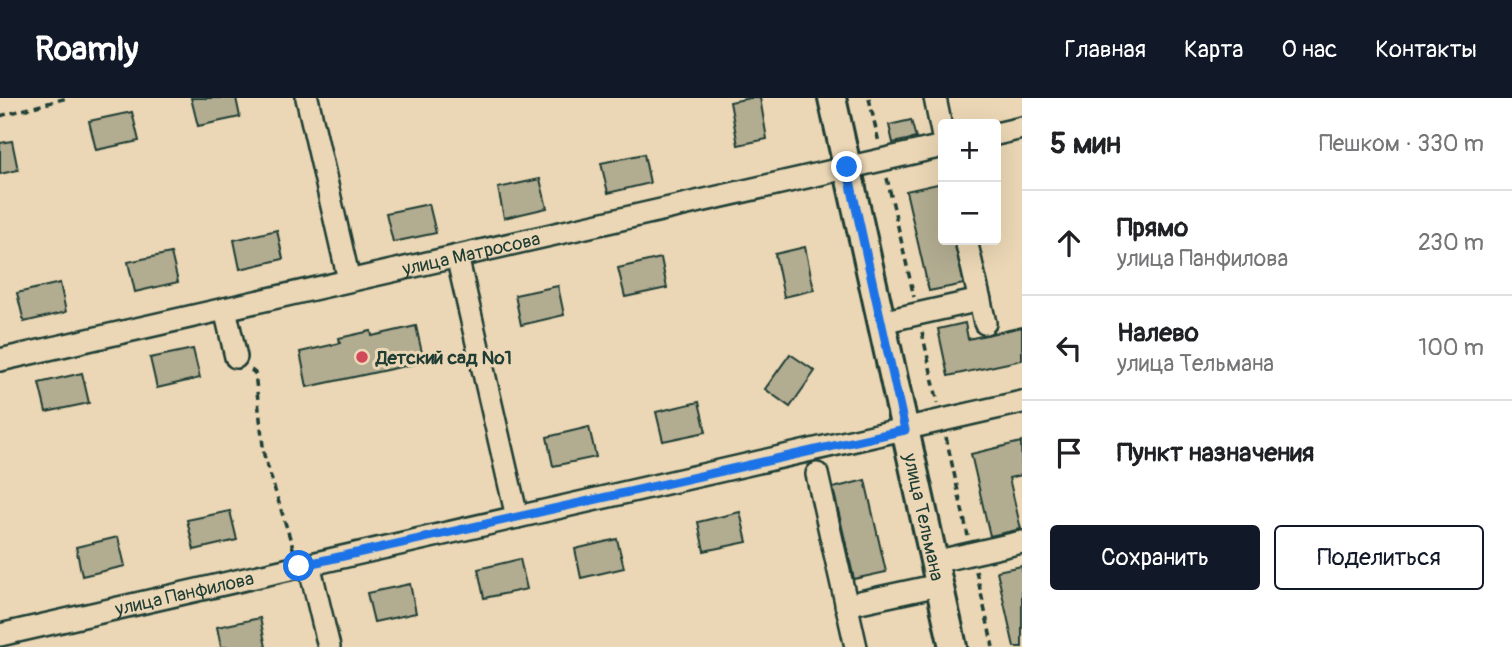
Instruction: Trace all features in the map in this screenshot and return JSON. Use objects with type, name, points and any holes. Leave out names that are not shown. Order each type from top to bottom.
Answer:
[{"type":"main road","name":"улица Тельмана","points":[[832,98],[953,647]]},
{"type":"street","points":[[307,98],[349,281]]},
{"type":"street","points":[[934,98],[939,119]]},
{"type":"street","points":[[1001,133],[1022,128]]},
{"type":"street","name":"улица Матросова","points":[[0,360],[938,147]]},
{"type":"street","points":[[967,245],[985,323]]},
{"type":"street","points":[[457,256],[517,517]]},
{"type":"street","points":[[881,322],[980,300]]},
{"type":"street","points":[[225,309],[236,356]]},
{"type":"street","name":"улица Панфилова","points":[[0,635],[942,421],[1021,407]]},
{"type":"street","points":[[817,474],[856,647]]},
{"type":"street","points":[[846,605],[937,573],[972,553],[1022,542]]},
{"type":"street","points":[[304,565],[329,647]]},
{"type":"path","points":[[0,116],[67,98]]},
{"type":"path","points":[[869,98],[993,647]]},
{"type":"path","points":[[236,356],[255,373],[264,455],[304,565]]},
{"type":"building","points":[[191,98],[236,98],[240,117],[198,126]]},
{"type":"building","points":[[760,98],[767,139],[738,145],[730,102]]},
{"type":"building","points":[[132,112],[139,141],[96,150],[89,121]]},
{"type":"building","points":[[911,120],[916,138],[893,143],[889,125]]},
{"type":"building","points":[[12,141],[18,170],[0,174],[0,143]]},
{"type":"building","points":[[644,154],[650,183],[608,193],[601,163]]},
{"type":"building","points":[[540,179],[547,208],[504,218],[498,188]]},
{"type":"building","points":[[938,184],[938,245],[955,245],[964,284],[929,291],[906,191]]},
{"type":"building","points":[[429,204],[436,233],[393,242],[386,213]]},
{"type":"building","points":[[277,230],[283,259],[240,269],[234,240]]},
{"type":"building","points":[[805,247],[814,290],[784,297],[775,254]]},
{"type":"building","points":[[171,253],[178,282],[135,292],[128,262]]},
{"type":"building","points":[[661,258],[667,288],[625,297],[618,268]]},
{"type":"building","points":[[60,283],[66,312],[24,322],[17,293]]},
{"type":"building","points":[[558,286],[564,315],[521,325],[515,295]]},
{"type":"building","points":[[965,323],[968,339],[1022,327],[1022,360],[948,376],[938,329]]},
{"type":"building","name":"Детский сад №1","points":[[416,326],[424,362],[307,387],[300,352],[340,343],[339,338],[371,331],[372,336]]},
{"type":"building","points":[[193,349],[200,378],[157,388],[150,358]]},
{"type":"building","points":[[790,354],[815,371],[790,407],[765,389]]},
{"type":"building","points":[[82,373],[89,403],[46,412],[39,383]]},
{"type":"building","points":[[699,402],[706,432],[663,441],[656,412]]},
{"type":"building","points":[[589,427],[596,457],[553,466],[547,437]]},
{"type":"building","points":[[1021,442],[1022,475],[1009,478],[1021,529],[990,536],[971,454]]},
{"type":"building","points":[[865,480],[886,572],[854,579],[833,488]]},
{"type":"building","points":[[230,511],[237,540],[194,550],[187,520]]},
{"type":"building","points":[[740,512],[747,542],[704,551],[698,522]]},
{"type":"building","points":[[118,537],[125,566],[82,576],[76,547]]},
{"type":"building","points":[[617,539],[624,568],[581,578],[575,549]]},
{"type":"building","points":[[520,559],[527,589],[484,598],[478,569]]},
{"type":"building","points":[[1022,566],[1022,647],[1014,647],[997,571]]},
{"type":"building","points":[[410,584],[416,613],[374,622],[367,593]]},
{"type":"building","points":[[260,618],[266,647],[221,647],[217,627]]},
{"type":"place","name":"Детский сад №1","points":[[362,357]]},
{"type":"route","points":[[299,566],[905,430],[847,167]]}]
